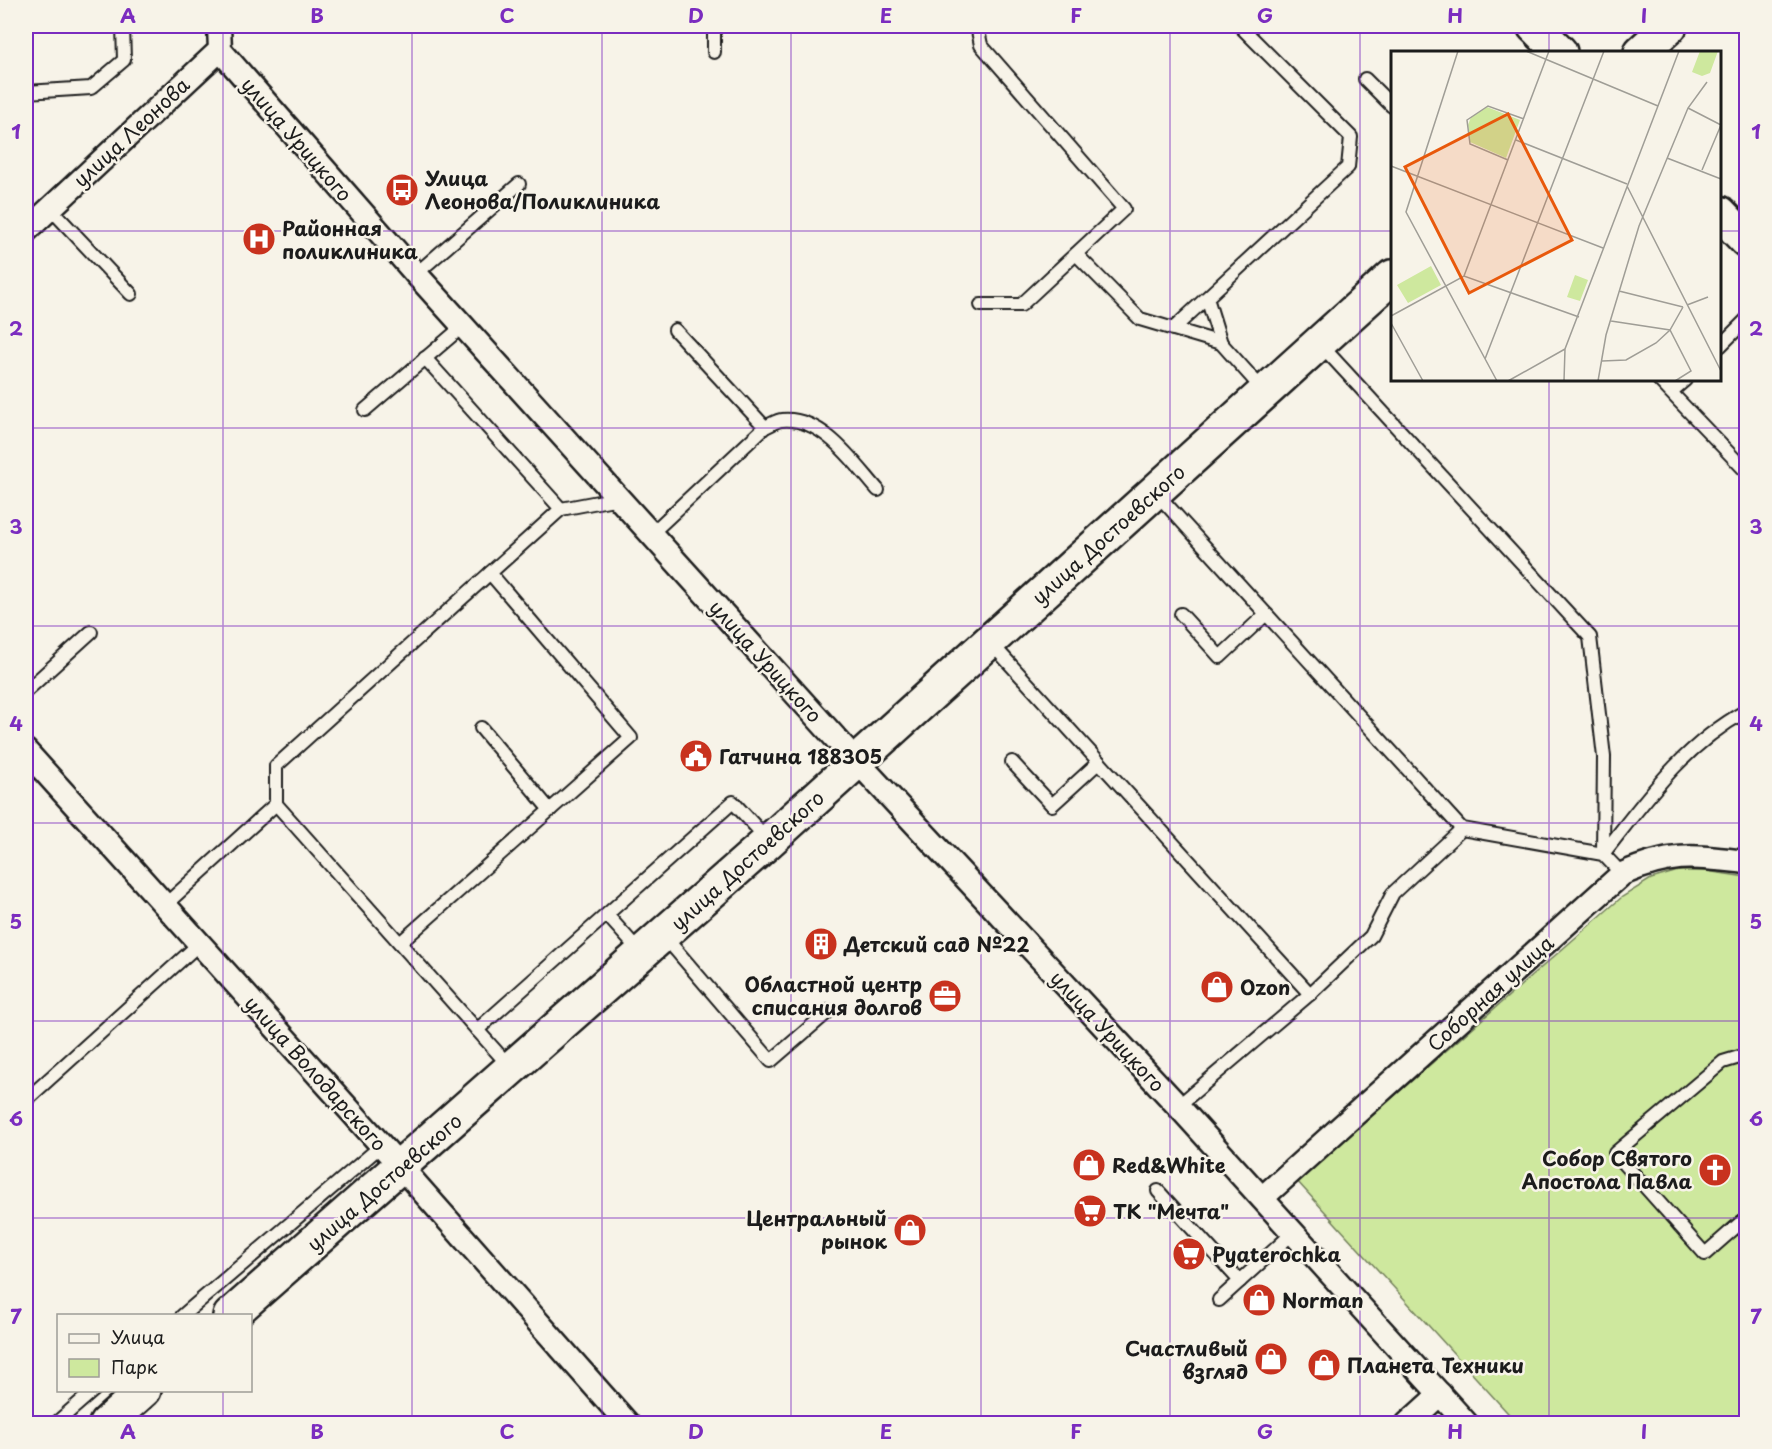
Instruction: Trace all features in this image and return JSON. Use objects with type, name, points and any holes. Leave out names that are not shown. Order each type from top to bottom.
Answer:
[{"type":"street","points":[[219,26],[220,50]]},
{"type":"street","points":[[1534,26],[1559,51]]},
{"type":"street","points":[[1642,51],[1670,26]]},
{"type":"street","name":"улица Леонова","points":[[26,231],[220,50]]},
{"type":"street","name":"улица Урицкого","points":[[220,50],[416,274],[651,534],[1178,1106],[1467,1424]]},
{"type":"street","points":[[1721,215],[1746,240]]},
{"type":"street","name":"улица Достоевского","points":[[232,1314],[392,1156],[513,1069],[858,761],[1391,278]]},
{"type":"street","name":"улица Володарского","points":[[28,759],[200,943],[392,1156],[628,1424]]},
{"type":"street","name":"Соборная улица","points":[[1262,1198],[1622,874],[1653,861],[1692,856],[1746,862]]},
{"type":"street","points":[[106,1424],[142,1392]]},
{"type":"street","points":[[1407,1424],[1440,1394]]},
{"type":"lane","points":[[26,92],[91,88],[124,60],[123,26]]},
{"type":"lane","points":[[714,26],[714,52]]},
{"type":"lane","points":[[976,26],[981,45],[1124,209],[1022,305],[981,305]]},
{"type":"lane","points":[[1173,329],[1348,167],[1351,137],[1240,26]]},
{"type":"lane","points":[[1365,79],[1391,105]]},
{"type":"lane","points":[[416,274],[519,184]]},
{"type":"lane","points":[[50,208],[131,294]]},
{"type":"lane","points":[[1076,254],[1140,319],[1221,343]]},
{"type":"lane","points":[[1207,298],[1221,343],[1265,392]]},
{"type":"lane","points":[[1721,344],[1746,320]]},
{"type":"lane","points":[[365,410],[463,326]]},
{"type":"lane","points":[[675,330],[765,427]]},
{"type":"lane","points":[[1319,344],[1590,637],[1604,757],[1603,854]]},
{"type":"lane","points":[[425,358],[561,509]]},
{"type":"lane","points":[[1660,381],[1746,471]]},
{"type":"lane","points":[[1671,392],[1684,381]]},
{"type":"lane","points":[[651,534],[765,427],[782,420],[812,426],[834,440],[878,490]]},
{"type":"lane","points":[[1155,492],[1462,829],[1603,854],[1622,874]]},
{"type":"lane","points":[[513,1069],[276,804],[276,766],[561,509],[619,498]]},
{"type":"lane","points":[[400,943],[631,738],[490,573]]},
{"type":"lane","points":[[1181,614],[1220,657],[1266,614]]},
{"type":"lane","points":[[26,691],[91,632]]},
{"type":"lane","points":[[990,641],[1310,994]]},
{"type":"lane","points":[[1603,854],[1674,765],[1700,741],[1746,711]]},
{"type":"lane","points":[[481,728],[550,810]]},
{"type":"lane","points":[[1012,762],[1052,805],[1099,762]]},
{"type":"lane","points":[[477,1030],[733,801],[769,841]]},
{"type":"lane","points":[[165,905],[276,804]]},
{"type":"lane","points":[[1178,1106],[1310,994],[1371,936],[1393,893],[1462,829]]},
{"type":"lane","points":[[607,915],[652,945],[771,1061],[829,1011]]},
{"type":"lane","points":[[26,1100],[200,943]]},
{"type":"lane","points":[[1746,1055],[1722,1062],[1615,1153],[1705,1254],[1746,1218]]},
{"type":"lane","points":[[185,1314],[392,1156]]},
{"type":"lane","points":[[1158,1191],[1240,1281]]},
{"type":"lane","points":[[1219,1300],[1293,1233]]},
{"type":"lane","points":[[55,1424],[92,1392]]},
{"type":"green space","points":[[1678,871],[1706,871],[1746,877],[1746,1423],[1517,1423],[1297,1181],[1622,897],[1651,879]]},
{"type":"place","name":"Улица Леонова/Поликлиника","points":[[402,190]]},
{"type":"place","name":"Районная поликлиника","points":[[259,239]]},
{"type":"place","name":"Гатчина 188305","points":[[696,756]]},
{"type":"place","name":"Детский сад №22","points":[[821,944]]},
{"type":"place","name":"Ozon","points":[[1217,987]]},
{"type":"place","name":"Областной центр списания долгов","points":[[945,996]]},
{"type":"place","name":"Red&White","points":[[1089,1165]]},
{"type":"place","name":"Собор Святого Апостола Павла","points":[[1715,1170]]},
{"type":"place","name":"ТК \"Мечта\"","points":[[1090,1211]]},
{"type":"place","name":"Центральный рынок","points":[[910,1230]]},
{"type":"place","name":"Pyaterochka","points":[[1189,1254]]},
{"type":"place","name":"Norman","points":[[1259,1300]]},
{"type":"place","name":"Счастливый взгляд","points":[[1271,1359]]},
{"type":"place","name":"Планета Техники","points":[[1324,1365]]}]
